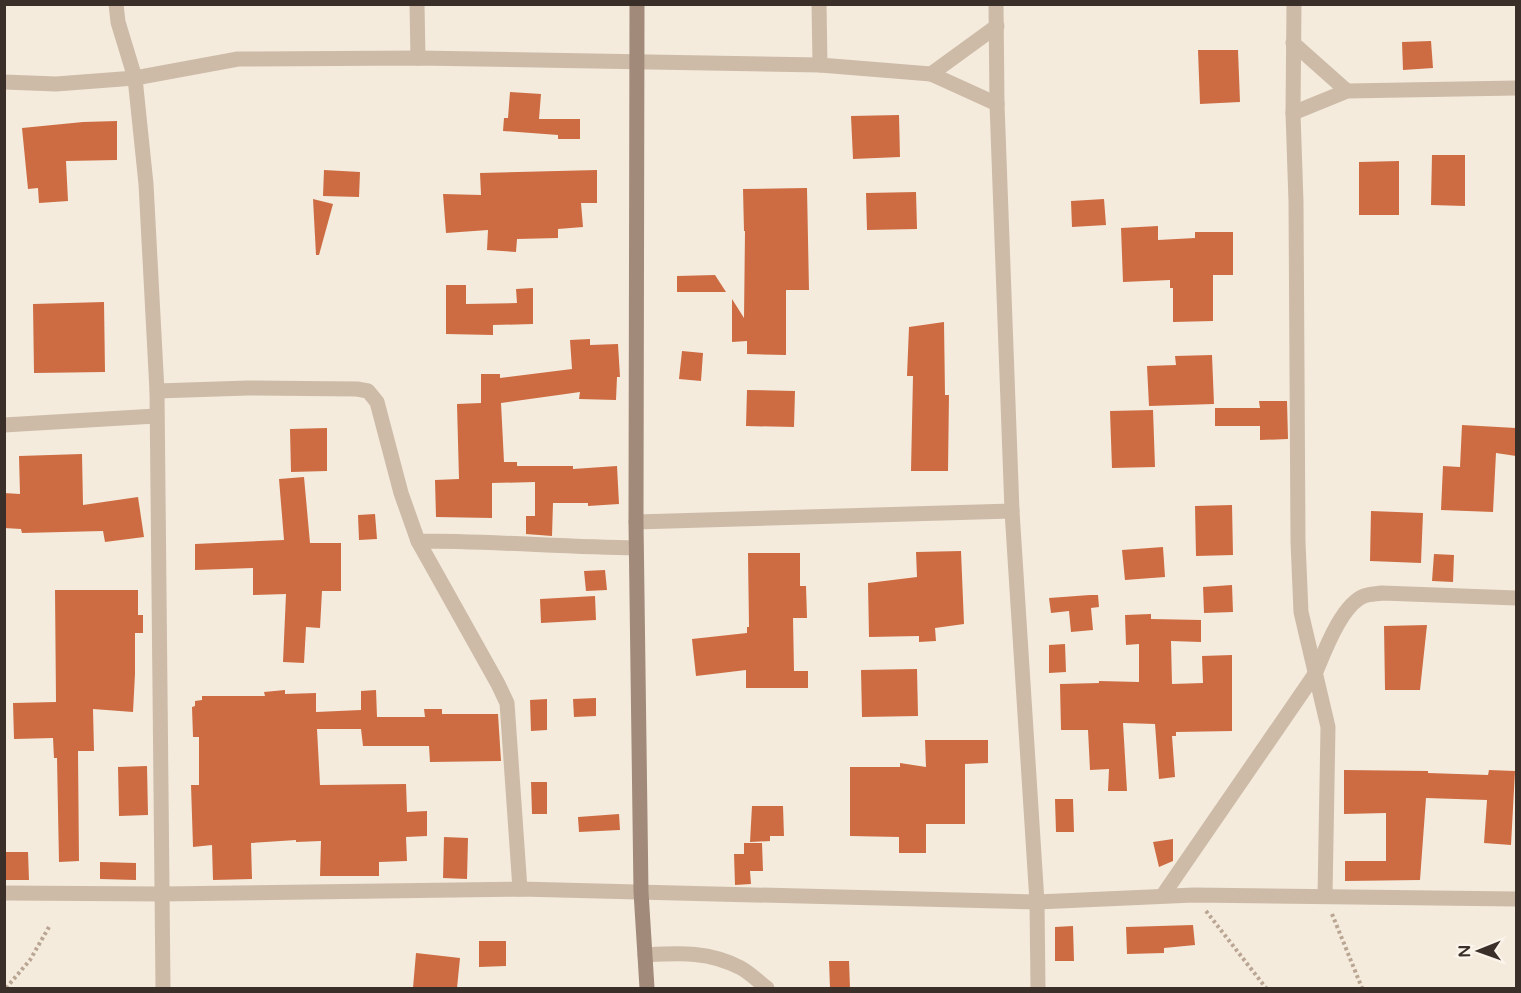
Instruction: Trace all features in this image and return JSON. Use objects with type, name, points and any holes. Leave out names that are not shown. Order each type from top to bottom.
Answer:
[{"type":"main road","points":[[637,4],[636,548],[641,892],[646,988]]},
{"type":"street","points":[[116,4],[118,22],[135,78],[146,184],[157,391],[163,988]]},
{"type":"street","points":[[417,4],[418,58]]},
{"type":"street","points":[[819,4],[820,65]]},
{"type":"street","points":[[996,4],[997,104],[1012,511],[1037,902],[1038,988]]},
{"type":"street","points":[[1294,4],[1293,113],[1301,612],[1328,727],[1325,896]]},
{"type":"street","points":[[931,74],[996,26]]},
{"type":"street","points":[[1293,43],[1347,92]]},
{"type":"street","points":[[4,82],[56,84],[135,78],[238,59],[418,58],[820,65],[931,74],[997,104]]},
{"type":"street","points":[[1293,113],[1347,92],[1516,88]]},
{"type":"street","points":[[157,391],[248,388],[357,389],[368,391],[377,402],[401,493],[417,541],[507,703],[520,890]]},
{"type":"street","points":[[4,425],[156,416]]},
{"type":"street","points":[[636,522],[1012,511]]},
{"type":"street","points":[[417,541],[636,548]]},
{"type":"street","points":[[1163,895],[1315,674],[1330,636],[1347,611],[1362,596],[1382,593],[1516,598]]},
{"type":"street","points":[[4,893],[162,894],[520,890],[1037,902],[1163,895],[1516,899]]},
{"type":"street","points":[[645,955],[687,952],[717,958],[743,969],[766,988]]},
{"type":"path","points":[[1194,895],[1266,988]]},
{"type":"path","points":[[1325,896],[1362,988]]},
{"type":"path","points":[[6,988],[30,960],[49,927]]},
{"type":"building","points":[[1431,41],[1433,68],[1403,70],[1402,42]]},
{"type":"building","points":[[1198,50],[1238,50],[1240,102],[1200,104]]},
{"type":"building","points":[[510,92],[541,94],[539,119],[580,119],[580,139],[558,139],[558,135],[503,131],[504,118],[508,118]]},
{"type":"building","points":[[899,115],[900,157],[853,159],[851,116]]},
{"type":"building","points":[[117,121],[117,160],[66,161],[68,201],[39,203],[38,188],[28,189],[22,128]]},
{"type":"building","points":[[1432,155],[1465,155],[1465,206],[1431,205]]},
{"type":"building","points":[[1399,161],[1399,215],[1359,215],[1359,162]]},
{"type":"building","points":[[324,170],[360,172],[359,197],[323,196]]},
{"type":"building","points":[[597,170],[597,203],[581,203],[583,227],[558,229],[558,238],[517,239],[516,252],[487,250],[488,230],[446,233],[443,194],[481,195],[480,173]]},
{"type":"building","points":[[807,188],[809,290],[786,290],[786,355],[747,354],[747,341],[732,342],[732,299],[744,318],[743,189]]},
{"type":"building","points":[[916,192],[917,229],[867,230],[866,193]]},
{"type":"building","points":[[313,199],[333,204],[319,255],[316,255]]},
{"type":"building","points":[[1104,199],[1106,225],[1072,227],[1071,201]]},
{"type":"building","points":[[1158,226],[1158,240],[1195,238],[1195,232],[1233,232],[1233,275],[1213,275],[1213,321],[1173,322],[1173,288],[1170,288],[1170,280],[1123,282],[1121,228]]},
{"type":"building","points":[[715,275],[726,292],[677,292],[677,276]]},
{"type":"building","points":[[446,285],[466,285],[466,304],[517,303],[516,289],[533,288],[533,324],[493,325],[493,335],[446,334]]},
{"type":"building","points":[[104,302],[105,372],[34,373],[33,304]]},
{"type":"building","points":[[944,322],[945,395],[949,395],[948,471],[911,471],[913,376],[907,376],[909,327]]},
{"type":"building","points":[[590,339],[590,345],[618,344],[620,377],[617,377],[616,400],[579,399],[580,392],[501,403],[504,462],[517,462],[517,466],[573,466],[573,469],[617,466],[619,504],[588,506],[588,503],[553,503],[552,536],[526,534],[526,516],[535,516],[535,482],[492,483],[492,518],[436,517],[435,480],[459,479],[457,404],[481,403],[481,374],[500,374],[500,378],[572,369],[570,340]]},
{"type":"building","points":[[682,351],[703,353],[701,381],[679,379]]},
{"type":"building","points":[[1212,355],[1214,404],[1149,406],[1147,366],[1176,365],[1175,356]]},
{"type":"building","points":[[747,390],[795,391],[794,427],[746,426]]},
{"type":"building","points":[[1259,401],[1287,401],[1288,439],[1260,440],[1260,426],[1215,426],[1215,408],[1260,408]]},
{"type":"building","points":[[1153,410],[1155,467],[1112,468],[1110,411]]},
{"type":"building","points":[[1462,425],[1516,428],[1516,456],[1496,453],[1493,512],[1441,510],[1443,466],[1460,467]]},
{"type":"building","points":[[327,428],[327,471],[291,472],[290,429]]},
{"type":"building","points":[[82,454],[83,505],[138,497],[144,537],[105,542],[103,531],[22,533],[21,529],[4,528],[4,493],[20,494],[19,456]]},
{"type":"building","points":[[304,477],[310,543],[341,543],[341,591],[322,591],[320,628],[306,627],[304,663],[283,662],[286,594],[253,595],[253,568],[195,570],[195,544],[284,540],[279,479]]},
{"type":"building","points":[[1232,505],[1233,555],[1196,556],[1195,506]]},
{"type":"building","points":[[1371,511],[1423,513],[1421,563],[1370,561]]},
{"type":"building","points":[[375,514],[377,539],[359,540],[358,515]]},
{"type":"building","points":[[1163,547],[1165,577],[1125,580],[1122,550]]},
{"type":"building","points":[[961,551],[964,624],[935,628],[936,641],[919,642],[919,636],[869,637],[868,583],[917,577],[916,552]]},
{"type":"building","points":[[748,553],[800,553],[800,586],[806,586],[807,618],[793,618],[794,671],[808,671],[808,688],[746,688],[746,670],[696,676],[692,639],[747,633],[747,627],[749,627]]},
{"type":"building","points":[[1434,554],[1454,555],[1453,582],[1432,581]]},
{"type":"building","points":[[605,570],[607,590],[586,591],[584,571]]},
{"type":"building","points":[[1232,585],[1233,612],[1204,613],[1203,587]]},
{"type":"building","points":[[55,590],[138,590],[138,615],[143,615],[143,633],[135,633],[133,712],[93,709],[94,751],[78,751],[79,861],[59,862],[57,758],[54,758],[53,738],[14,739],[13,703],[56,702]]},
{"type":"building","points":[[1098,595],[1099,607],[1091,608],[1093,630],[1071,632],[1069,611],[1051,613],[1049,598]]},
{"type":"building","points":[[595,596],[596,620],[541,623],[540,599]]},
{"type":"building","points":[[1151,614],[1151,619],[1201,620],[1201,642],[1171,641],[1172,684],[1203,683],[1202,656],[1232,655],[1232,731],[1176,732],[1176,736],[1172,736],[1175,777],[1159,779],[1155,724],[1123,723],[1127,791],[1108,791],[1109,769],[1090,770],[1088,730],[1061,730],[1060,684],[1099,683],[1099,681],[1139,682],[1139,644],[1126,645],[1125,615]]},
{"type":"building","points":[[1427,625],[1420,690],[1385,690],[1384,626]]},
{"type":"building","points":[[1065,644],[1066,672],[1049,673],[1049,645]]},
{"type":"building","points":[[917,669],[918,716],[862,717],[861,670]]},
{"type":"building","points":[[285,690],[285,694],[316,693],[316,712],[361,710],[361,691],[376,690],[377,717],[425,717],[424,709],[442,709],[442,714],[498,714],[501,761],[430,762],[429,746],[363,746],[361,729],[317,729],[320,785],[406,784],[407,812],[427,811],[427,836],[406,837],[407,861],[379,862],[379,876],[320,876],[321,841],[296,842],[296,840],[251,843],[252,879],[213,880],[212,845],[193,847],[191,785],[199,785],[199,737],[193,737],[192,707],[195,706],[195,701],[202,700],[202,696],[265,696],[264,692]]},
{"type":"building","points":[[596,698],[596,716],[574,717],[573,699]]},
{"type":"building","points":[[547,699],[547,730],[531,731],[530,700]]},
{"type":"building","points":[[925,740],[988,740],[988,763],[965,764],[965,824],[926,824],[926,853],[899,853],[899,837],[850,836],[850,767],[900,767],[900,763],[926,767]]},
{"type":"building","points":[[147,766],[148,815],[119,816],[118,767]]},
{"type":"building","points":[[1344,770],[1428,771],[1428,773],[1488,775],[1489,770],[1515,771],[1511,845],[1484,843],[1487,800],[1426,798],[1420,880],[1345,881],[1345,861],[1386,861],[1386,813],[1344,814]]},
{"type":"building","points":[[531,782],[547,782],[547,814],[532,814]]},
{"type":"building","points":[[1055,799],[1073,799],[1074,832],[1056,832]]},
{"type":"building","points":[[752,806],[783,806],[784,836],[770,836],[770,841],[750,842]]},
{"type":"building","points":[[619,814],[620,830],[579,832],[578,817]]},
{"type":"building","points":[[444,837],[468,838],[467,879],[443,878]]},
{"type":"building","points":[[1173,839],[1173,861],[1159,867],[1153,842]]},
{"type":"building","points":[[744,843],[762,843],[763,871],[750,871],[751,884],[735,885],[734,854],[744,854]]},
{"type":"building","points":[[4,852],[28,852],[29,880],[4,880]]},
{"type":"building","points":[[100,862],[136,863],[136,880],[100,879]]},
{"type":"building","points":[[1193,925],[1195,945],[1164,948],[1164,953],[1127,954],[1126,927]]},
{"type":"building","points":[[1073,926],[1074,961],[1055,961],[1055,927]]},
{"type":"building","points":[[479,941],[506,941],[506,966],[479,967]]},
{"type":"building","points":[[416,953],[460,958],[457,988],[413,988]]},
{"type":"building","points":[[829,961],[849,961],[850,988],[830,988]]}]
